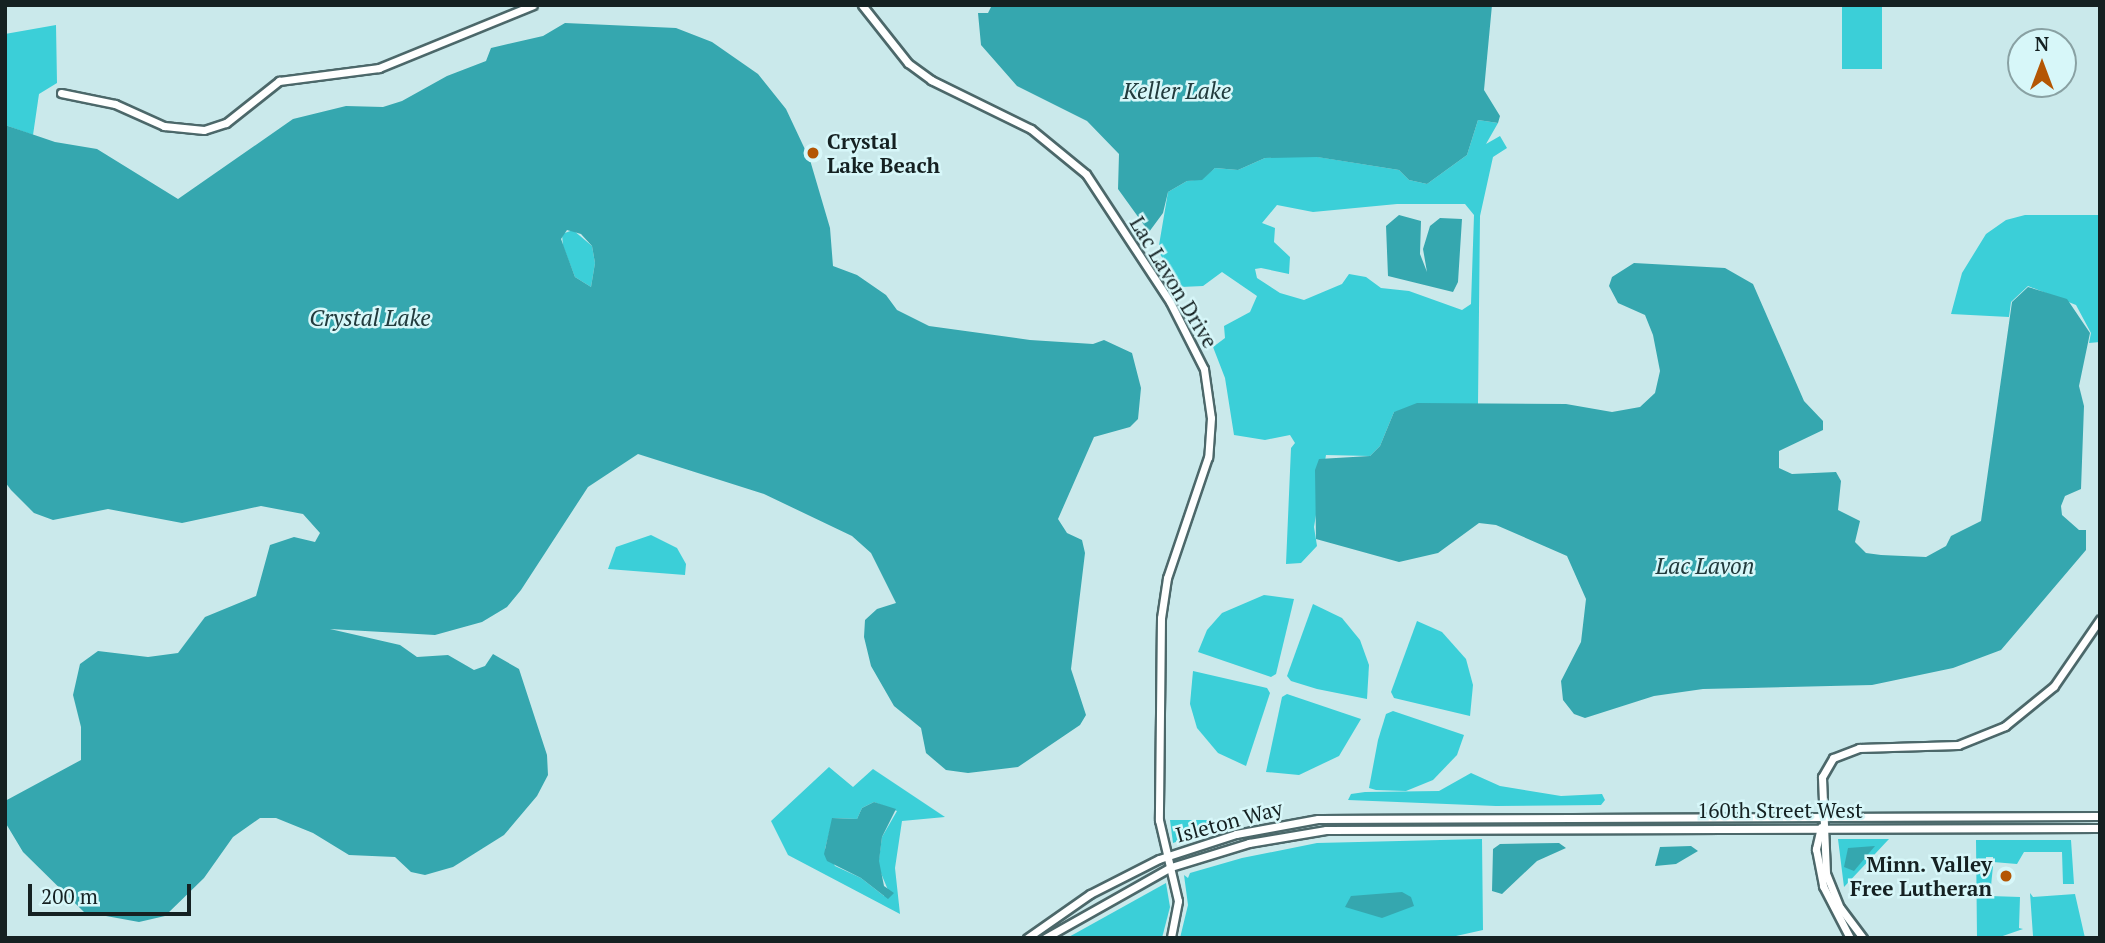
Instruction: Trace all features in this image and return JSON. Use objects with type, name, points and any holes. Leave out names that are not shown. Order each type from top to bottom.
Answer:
[{"type":"street","name":"Lac Lavon Drive","points":[[862,5],[888,43],[908,63],[931,80],[1031,129],[1086,174],[1170,302],[1204,369],[1211,418],[1208,457],[1167,578],[1161,618],[1159,820],[1178,906],[1171,938]]},
{"type":"street","points":[[61,93],[115,104],[164,126],[204,130],[226,123],[279,81],[379,68],[529,6]]},
{"type":"street","points":[[1863,938],[1845,917],[1830,885],[1821,816],[1822,777],[1833,758],[1859,748],[1958,745],[2006,726],[2054,686],[2100,619]]},
{"type":"street","name":"Isleton Way","points":[[1027,938],[1090,894],[1169,861],[1293,822],[1348,816],[1462,816]]},
{"type":"street","name":"160th Street West","points":[[1462,816],[2100,816]]},
{"type":"street","name":"Isleton Way","points":[[1045,938],[1169,861],[1297,833],[1461,827]]},
{"type":"street","name":"160th Street West","points":[[1461,827],[2100,828]]},
{"type":"street","points":[[1821,827],[1816,849],[1822,886],[1850,938]]},
{"type":"shaded area","points":[[1842,5],[1882,5],[1882,69],[1842,69]]},
{"type":"shaded area","points":[[56,25],[57,83],[39,94],[33,135],[5,125],[5,34]]},
{"type":"shaded area","points":[[1478,120],[1498,123],[1486,144],[1500,136],[1507,148],[1493,157],[1480,216],[1478,405],[1394,412],[1380,446],[1370,456],[1326,455],[1314,527],[1317,546],[1301,563],[1286,564],[1291,448],[1295,443],[1290,435],[1265,440],[1234,435],[1225,378],[1213,347],[1225,338],[1224,326],[1250,312],[1257,296],[1222,272],[1203,286],[1181,287],[1158,251],[1168,192],[1187,181],[1202,179],[1215,168],[1238,170],[1265,158],[1299,154],[1399,170],[1409,180],[1427,184],[1467,155]],"holes":[[[1397,204],[1465,204],[1474,215],[1471,304],[1462,310],[1409,291],[1381,288],[1366,277],[1349,274],[1342,284],[1304,300],[1280,293],[1257,278],[1255,269],[1261,268],[1289,274],[1290,257],[1274,242],[1275,228],[1262,223],[1277,205],[1313,212]]]},
{"type":"shaded area","points":[[2025,215],[2100,215],[2100,342],[2089,343],[2091,333],[2076,305],[2028,286],[2011,302],[2009,317],[1951,314],[1962,273],[1986,234],[2006,220]]},
{"type":"shaded area","points":[[573,230],[592,246],[595,263],[591,287],[575,277],[563,246],[562,234]]},
{"type":"shaded area","points":[[651,535],[677,548],[686,564],[685,575],[608,569],[616,547]]},
{"type":"shaded area","points":[[1264,595],[1294,599],[1276,674],[1271,677],[1198,652],[1207,630],[1222,613]]},
{"type":"shaded area","points":[[1313,604],[1342,618],[1360,640],[1369,665],[1367,699],[1317,689],[1291,681],[1287,676]]},
{"type":"shaded area","points":[[1417,621],[1442,632],[1466,659],[1473,685],[1470,716],[1394,698],[1391,692]]},
{"type":"shaded area","points":[[1193,671],[1267,688],[1270,693],[1246,766],[1218,753],[1197,728],[1190,704]]},
{"type":"shaded area","points":[[1287,694],[1361,719],[1339,756],[1299,775],[1266,772],[1282,697]]},
{"type":"shaded area","points":[[1393,711],[1464,735],[1457,755],[1433,780],[1406,791],[1369,788],[1386,714]]},
{"type":"shaded area","points":[[829,767],[853,787],[873,769],[945,817],[902,821],[895,868],[900,914],[788,855],[771,821]],"holes":[[[874,802],[897,811],[882,837],[878,866],[888,890],[884,896],[861,878],[835,866],[825,849],[833,818],[857,819],[862,808]]]},
{"type":"shaded area","points":[[1471,773],[1500,786],[1561,796],[1602,794],[1605,800],[1601,805],[1496,806],[1348,800],[1351,794],[1365,792],[1439,791]]},
{"type":"shaded area","points":[[1170,820],[1225,820],[1214,829],[1173,843]]},
{"type":"shaded area","points":[[1482,839],[1483,930],[1447,938],[1180,938],[1188,905],[1184,875],[1188,878],[1190,873],[1242,858],[1317,843]]},
{"type":"shaded area","points":[[1838,839],[1889,839],[1844,887]]},
{"type":"shaded area","points":[[1976,840],[2071,840],[2074,884],[2063,884],[2062,852],[2024,852],[2017,864],[1993,862],[1993,857],[1986,857],[1986,866],[1993,866],[1990,896],[2020,897],[2019,928],[2023,929],[1997,938],[1977,938]]},
{"type":"shaded area","points":[[1166,883],[1170,907],[1162,938],[1067,938]]},
{"type":"shaded area","points":[[2030,893],[2033,897],[2075,894],[2085,938],[2010,938],[2033,936]]},
{"type":"water","name":"Keller Lake","points":[[992,5],[1492,5],[1484,90],[1500,116],[1498,123],[1478,120],[1467,155],[1427,184],[1409,180],[1399,170],[1317,157],[1265,158],[1238,170],[1215,168],[1202,180],[1187,181],[1168,192],[1163,213],[1149,232],[1118,189],[1119,154],[1087,121],[1017,86],[981,45],[978,13],[988,13]]},
{"type":"water","name":"Crystal Lake","points":[[565,23],[676,28],[712,42],[758,74],[786,109],[810,160],[830,228],[833,266],[857,275],[886,295],[897,310],[929,326],[1030,340],[1093,344],[1104,340],[1132,353],[1141,388],[1138,419],[1130,427],[1094,437],[1058,519],[1067,533],[1082,540],[1085,553],[1071,669],[1086,715],[1080,725],[1018,767],[968,773],[946,770],[926,753],[921,728],[894,706],[871,666],[864,637],[865,620],[877,609],[896,603],[871,553],[852,536],[764,494],[638,454],[588,487],[521,590],[507,607],[482,622],[435,635],[330,629],[400,645],[417,657],[448,655],[474,670],[485,666],[493,654],[519,669],[547,755],[548,775],[537,796],[504,835],[453,867],[425,875],[411,872],[395,857],[349,855],[313,833],[276,818],[260,818],[233,837],[204,878],[165,916],[139,922],[84,912],[23,852],[5,822],[5,801],[81,760],[81,727],[73,695],[80,664],[98,651],[148,657],[178,653],[205,617],[256,596],[270,545],[294,537],[315,542],[320,533],[303,514],[261,506],[182,523],[108,509],[53,520],[34,513],[11,490],[5,482],[5,125],[55,142],[97,149],[178,199],[293,119],[346,106],[383,107],[402,101],[447,76],[486,61],[491,48],[543,36]],"holes":[[[567,230],[581,234],[592,246],[595,263],[591,287],[575,277],[561,239]]]},
{"type":"water","points":[[1399,215],[1421,221],[1420,254],[1427,272],[1423,249],[1430,226],[1440,218],[1462,219],[1458,282],[1453,292],[1388,276],[1386,226]]},
{"type":"water","name":"Lac Lavon","points":[[1634,263],[1725,268],[1753,284],[1804,401],[1823,421],[1823,430],[1779,451],[1779,468],[1792,474],[1836,472],[1841,481],[1838,510],[1860,521],[1855,542],[1866,553],[1881,555],[1926,557],[1946,546],[1951,536],[1981,521],[2012,302],[2028,287],[2067,299],[2090,333],[2079,386],[2084,406],[2081,489],[2065,496],[2061,506],[2062,515],[2079,530],[2086,530],[2086,550],[2001,650],[1953,668],[1872,685],[1703,689],[1654,696],[1585,718],[1574,714],[1563,700],[1561,681],[1581,642],[1586,599],[1567,556],[1496,525],[1479,523],[1438,553],[1399,562],[1316,539],[1315,470],[1319,459],[1370,456],[1380,446],[1394,412],[1417,403],[1566,404],[1612,412],[1640,407],[1655,393],[1660,371],[1653,335],[1645,315],[1618,303],[1609,286],[1612,277]]},
{"type":"water","points":[[874,802],[896,809],[882,837],[879,861],[884,886],[894,893],[888,899],[861,878],[827,861],[824,854],[832,818],[857,819],[862,808]]},
{"type":"water","points":[[1559,843],[1566,848],[1537,861],[1502,894],[1492,891],[1493,849],[1500,844]]},
{"type":"water","points":[[1691,846],[1698,851],[1676,864],[1655,866],[1660,847]]},
{"type":"water","points":[[1875,846],[1854,871],[1844,867],[1848,848]]},
{"type":"water","points":[[1402,892],[1411,897],[1414,906],[1382,918],[1345,907],[1351,896]]},
{"type":"place","name":"Crystal Lake Beach","points":[[813,153]]},
{"type":"place","name":"Minn. Valley Free Lutheran","points":[[2006,876]]}]
